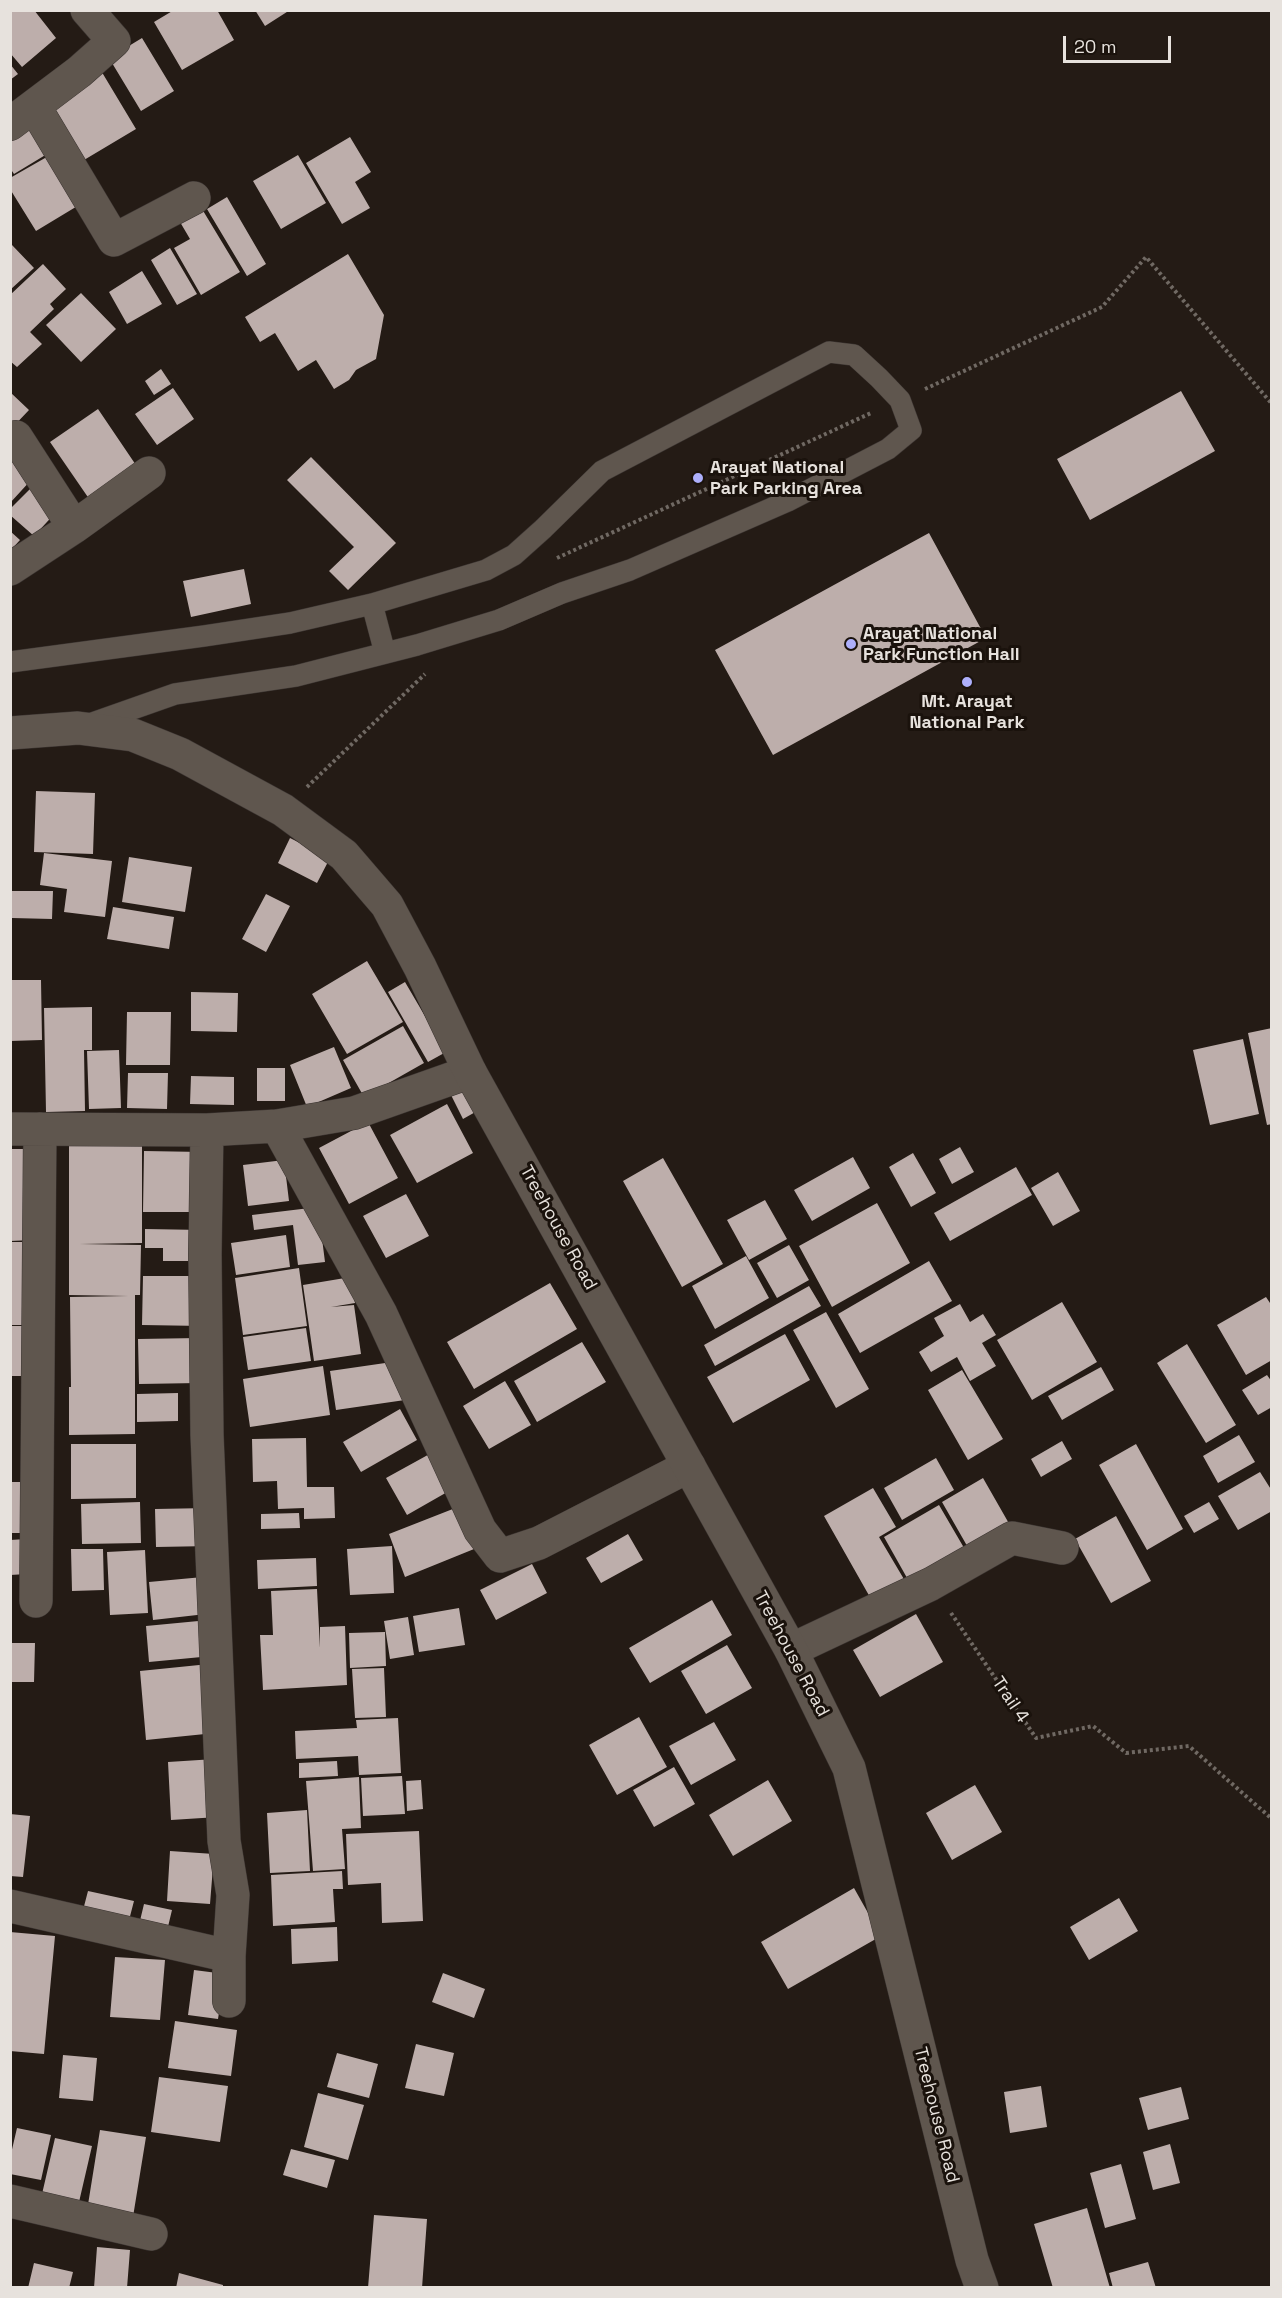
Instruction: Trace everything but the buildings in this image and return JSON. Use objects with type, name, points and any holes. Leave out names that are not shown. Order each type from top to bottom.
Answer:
[{"type":"street","points":[[87,10],[114,41],[80,72],[22,115],[114,240],[194,198]]},
{"type":"street","points":[[16,437],[74,527]]},
{"type":"street","points":[[10,569],[74,527],[149,473]]},
{"type":"street","name":"Treehouse Road","points":[[10,733],[78,728],[133,735],[180,754],[283,810],[345,855],[387,905],[470,1071],[791,1650],[849,1768],[972,2260],[982,2288]]},
{"type":"street","points":[[36,1601],[25,1129],[207,1130],[277,1126],[354,1113],[470,1071]]},
{"type":"street","points":[[277,1126],[381,1314],[480,1530],[500,1556],[539,1543],[688,1466]]},
{"type":"street","points":[[207,1130],[205,1254],[207,1435],[224,1841],[233,1895],[229,2001]]},
{"type":"street","points":[[791,1650],[931,1584],[1012,1538],[1062,1548]]},
{"type":"street","points":[[10,1906],[229,1956]]},
{"type":"street","points":[[10,2201],[151,2234]]},
{"type":"lane","points":[[10,662],[279,624],[372,604],[486,570],[521,549],[602,471],[829,352],[854,355],[900,400],[911,430],[888,449],[788,501],[630,570],[562,593],[499,620],[385,653],[296,676],[175,694],[78,728]]},
{"type":"lane","points":[[372,604],[385,653]]},
{"type":"path","name":"Trail 4","points":[[931,1584],[1036,1738],[1093,1726],[1126,1753],[1189,1746],[1272,1819]]},
{"type":"place","name":"Arayat National Park Parking Area","points":[[698,478]]},
{"type":"place","name":"Arayat National Park Function Hall","points":[[851,644]]},
{"type":"place","name":"Mt. Arayat National Park","points":[[967,682]]}]
